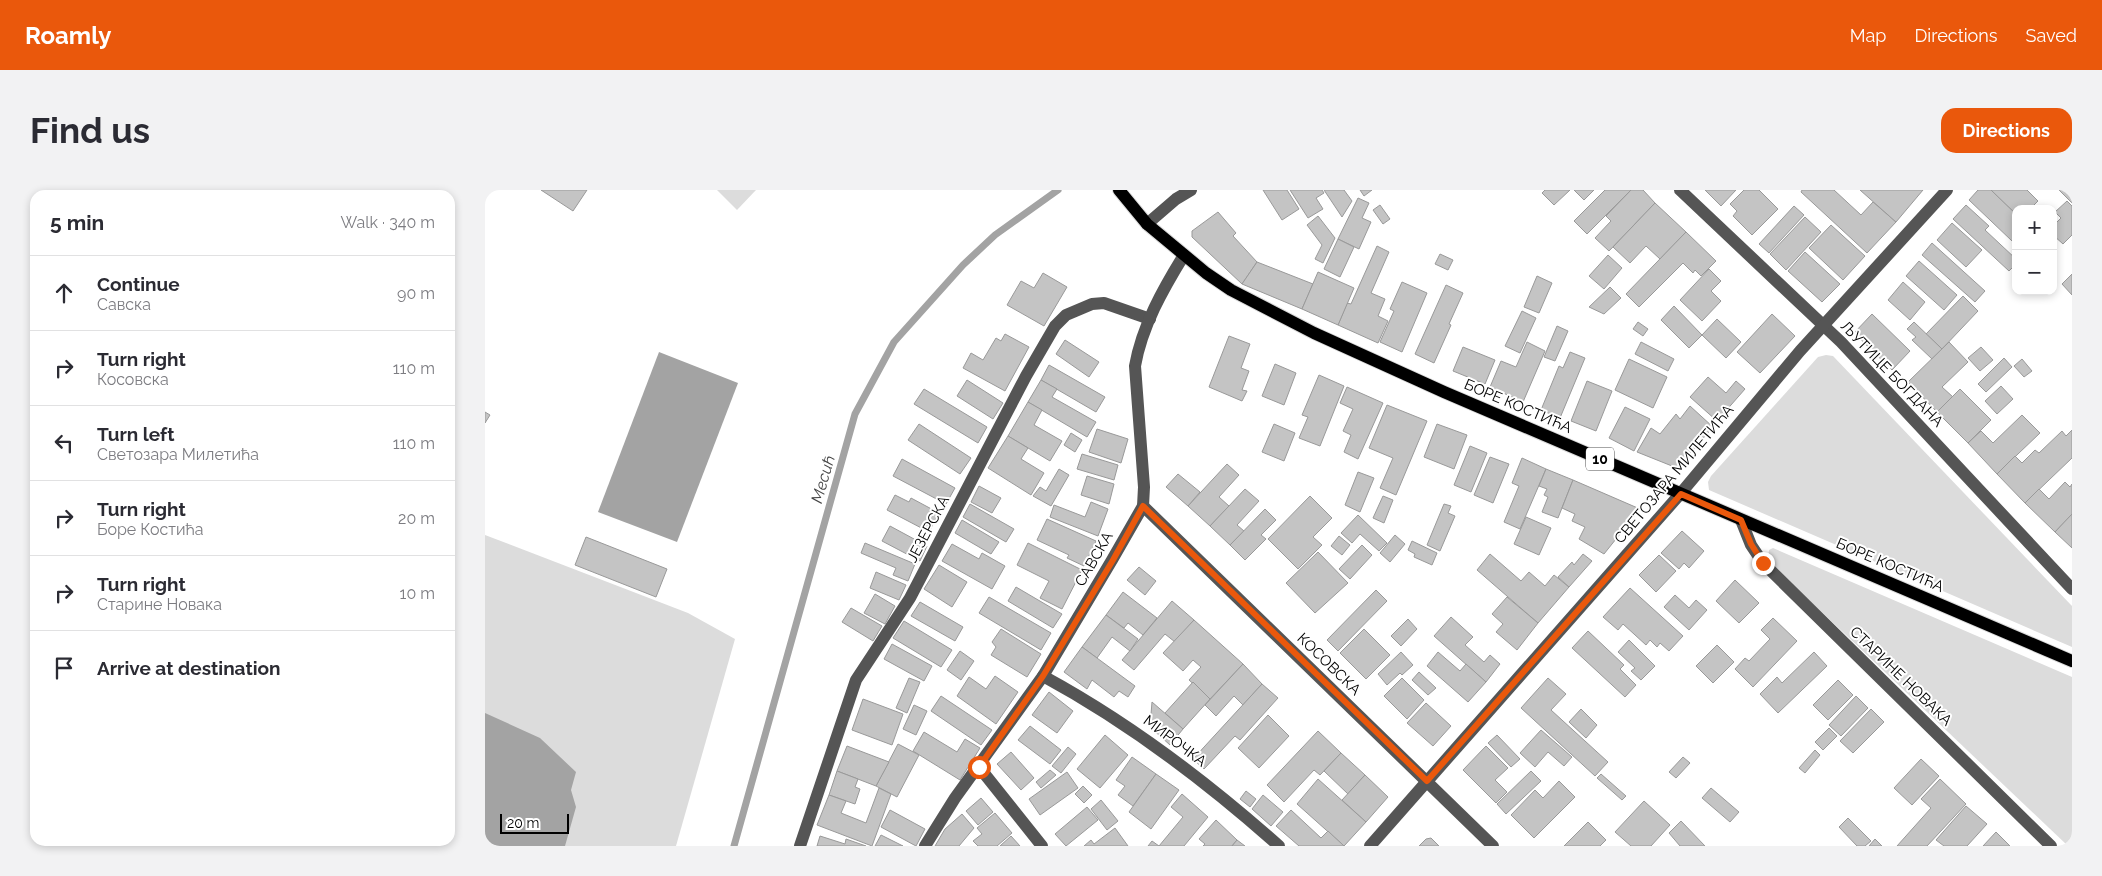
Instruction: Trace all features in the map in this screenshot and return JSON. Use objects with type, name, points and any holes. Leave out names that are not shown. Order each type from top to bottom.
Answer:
[{"type":"main road","name":"БОРЕ КОСТИЋА","points":[[1119,190],[1147,224],[1184,255],[1231,290],[1314,333],[1444,392],[2072,661]]},
{"type":"street","points":[[1147,224],[1176,199],[1191,190]]},
{"type":"street","name":"ЉУТИЦЕ БОГДАНА","points":[[1680,190],[1848,350],[2072,589]]},
{"type":"street","name":"СВЕТОЗАРА МИЛЕТИЋА","points":[[1369,846],[1681,494],[1823,326],[1947,190]]},
{"type":"street","name":"САВСКА","points":[[925,846],[955,798],[1043,676],[1113,560],[1143,506],[1144,487],[1135,366],[1137,353],[1166,284],[1184,255]]},
{"type":"street","name":"ЈЕЗЕРСКА","points":[[799,846],[856,680],[910,598],[1026,376],[1055,326],[1066,315],[1092,304],[1104,303],[1150,319]]},
{"type":"street","name":"КОСОВСКА","points":[[1143,506],[1493,846]]},
{"type":"street","name":"СТАРИНЕ НОВАКА","points":[[1741,520],[1751,544],[1763,563],[2051,846]]},
{"type":"street","name":"МИРОЧКА","points":[[1043,676],[1090,702],[1135,731],[1235,807],[1279,846]]},
{"type":"street","points":[[979,767],[1042,846]]},
{"type":"shaded area","points":[[717,190],[756,190],[737,210]]},
{"type":"shaded area","points":[[659,352],[738,383],[677,542],[598,512]]},
{"type":"shaded area","points":[[1833,356],[2072,606],[2072,647],[1709,490],[1708,482],[1711,476],[1818,357]]},
{"type":"shaded area","points":[[485,535],[688,613],[735,639],[676,846],[485,846]]},
{"type":"shaded area","points":[[1773,548],[2072,677],[2072,846],[2068,846],[1768,561],[1769,550]]},
{"type":"shaded area","points":[[485,713],[540,738],[576,772],[571,790],[576,807],[565,846],[485,846]]},
{"type":"building","points":[[541,190],[587,190],[573,211]]},
{"type":"building","points":[[1263,190],[1287,190],[1299,209],[1282,220]]},
{"type":"building","points":[[1290,190],[1322,190],[1324,193],[1316,198],[1323,209],[1308,218]]},
{"type":"building","points":[[1324,190],[1344,190],[1352,201],[1342,217]]},
{"type":"building","points":[[1360,190],[1372,190],[1364,196]]},
{"type":"building","points":[[1545,190],[1570,190],[1554,205],[1542,193]]},
{"type":"building","points":[[1574,190],[1594,190],[1584,200]]},
{"type":"building","points":[[1605,190],[1631,190],[1587,234],[1574,221]]},
{"type":"building","points":[[1631,190],[1643,190],[1655,203],[1609,251],[1595,238],[1611,221],[1606,216]]},
{"type":"building","points":[[1705,190],[1736,190],[1721,206]]},
{"type":"building","points":[[1744,190],[1759,190],[1778,209],[1752,235],[1733,216],[1737,211],[1730,204]]},
{"type":"building","points":[[1802,190],[1834,190],[1861,215],[1873,202],[1896,222],[1867,253],[1801,192]]},
{"type":"building","points":[[1860,190],[1923,190],[1896,222]]},
{"type":"building","points":[[1978,190],[1991,190],[2012,210],[2012,241],[1969,200]]},
{"type":"building","points":[[1991,190],[2027,190],[2038,201],[2034,205],[2012,205],[2012,210]]},
{"type":"building","points":[[2059,190],[2072,190],[2072,203]]},
{"type":"building","points":[[1358,198],[1369,203],[1362,218],[1371,222],[1359,249],[1338,239]]},
{"type":"building","points":[[2067,201],[2072,206],[2072,235],[2063,244],[2057,239],[2057,222],[2061,218],[2057,214],[2057,210]]},
{"type":"building","points":[[1655,203],[1686,232],[1660,259],[1646,246],[1630,263],[1613,247]]},
{"type":"building","points":[[1380,205],[1390,219],[1383,224],[1373,210]]},
{"type":"building","points":[[1966,205],[1989,226],[1985,230],[2012,255],[2012,268],[2009,271],[1953,219]]},
{"type":"building","points":[[1794,206],[1804,215],[1769,253],[1759,244]]},
{"type":"building","points":[[1218,212],[1236,233],[1233,236],[1257,262],[1242,284],[1192,237],[1192,231]]},
{"type":"building","points":[[1318,216],[1335,238],[1323,263],[1315,259],[1322,245],[1307,225]]},
{"type":"building","points":[[1805,217],[1821,232],[1786,270],[1770,254]]},
{"type":"building","points":[[1952,223],[1982,250],[1966,267],[1937,240]]},
{"type":"building","points":[[1831,225],[1865,256],[1843,280],[1809,248]]},
{"type":"building","points":[[1686,232],[1716,261],[1701,276],[1695,270],[1693,273],[1683,263],[1639,307],[1626,294]]},
{"type":"building","points":[[1338,239],[1354,247],[1340,277],[1324,269]]},
{"type":"building","points":[[1932,243],[1985,291],[1975,302],[1922,255]]},
{"type":"building","points":[[1377,246],[1389,252],[1371,293],[1385,299],[1378,316],[1388,321],[1378,343],[1338,325],[1347,303],[1351,304]]},
{"type":"building","points":[[1805,252],[1840,284],[1822,302],[1788,271]]},
{"type":"building","points":[[1440,254],[1453,260],[1448,270],[1435,264]]},
{"type":"building","points":[[1608,255],[1622,268],[1604,289],[1589,276]]},
{"type":"building","points":[[1919,261],[1957,295],[1944,310],[1906,276]]},
{"type":"building","points":[[1257,262],[1313,284],[1302,309],[1242,284]]},
{"type":"building","points":[[1709,269],[1721,281],[1711,291],[1721,301],[1702,321],[1680,300]]},
{"type":"building","points":[[1318,272],[1354,288],[1338,325],[1302,309]]},
{"type":"building","points":[[1043,273],[1067,287],[1044,326],[1007,305],[1021,281],[1034,288]]},
{"type":"building","points":[[2072,274],[2072,295],[2062,284]]},
{"type":"building","points":[[1537,276],[1552,283],[1539,313],[1524,307]]},
{"type":"building","points":[[1402,282],[1427,293],[1402,352],[1380,342],[1394,311],[1390,309]]},
{"type":"building","points":[[1903,282],[1925,302],[1910,320],[1888,300]]},
{"type":"building","points":[[1446,285],[1463,293],[1434,363],[1415,354]]},
{"type":"building","points":[[1610,287],[1621,298],[1604,314],[1589,307]]},
{"type":"building","points":[[1963,296],[1978,311],[1942,349],[1926,334]]},
{"type":"building","points":[[1674,306],[1702,335],[1689,348],[1661,320]]},
{"type":"building","points":[[1522,311],[1536,318],[1520,353],[1505,346]]},
{"type":"building","points":[[1772,314],[1795,336],[1760,373],[1737,352]]},
{"type":"building","points":[[1872,314],[1910,351],[1892,370],[1854,333]]},
{"type":"building","points":[[1717,319],[1741,342],[1726,358],[1702,335]]},
{"type":"building","points":[[1638,322],[1648,329],[1643,336],[1633,329]]},
{"type":"building","points":[[1914,322],[1942,349],[1932,359],[1912,340],[1916,337],[1907,329]]},
{"type":"building","points":[[1557,326],[1568,331],[1555,361],[1544,357]]},
{"type":"building","points":[[1005,334],[1029,347],[1005,391],[963,368],[971,353],[983,360],[996,338],[1001,341]]},
{"type":"building","points":[[1229,336],[1250,344],[1241,368],[1249,371],[1242,390],[1247,391],[1242,401],[1209,387]]},
{"type":"building","points":[[1065,340],[1099,362],[1089,377],[1056,354]]},
{"type":"building","points":[[1527,342],[1545,351],[1523,402],[1490,387],[1501,361],[1516,367]]},
{"type":"building","points":[[1641,342],[1674,359],[1668,371],[1635,354]]},
{"type":"building","points":[[1949,342],[1968,362],[1942,387],[1953,397],[1937,412],[1908,382]]},
{"type":"building","points":[[1463,347],[1495,360],[1485,384],[1453,371]]},
{"type":"building","points":[[1981,347],[1993,360],[1980,371],[1968,358]]},
{"type":"building","points":[[1570,352],[1585,358],[1560,418],[1541,410],[1559,366],[1563,368]]},
{"type":"building","points":[[2004,358],[2012,367],[1986,392],[1978,384]]},
{"type":"building","points":[[1629,359],[1667,377],[1653,408],[1615,390]]},
{"type":"building","points":[[2022,359],[2032,371],[2024,377],[2014,366]]},
{"type":"building","points":[[1275,364],[1296,373],[1284,405],[1262,396]]},
{"type":"building","points":[[1049,365],[1105,397],[1096,412],[1041,380]]},
{"type":"building","points":[[1319,375],[1344,386],[1320,446],[1299,438],[1308,417],[1302,415]]},
{"type":"building","points":[[1708,377],[1726,393],[1736,381],[1745,389],[1717,421],[1690,397]]},
{"type":"building","points":[[967,380],[1003,403],[993,419],[957,396]]},
{"type":"building","points":[[1041,380],[1057,389],[1052,397],[1096,422],[1087,437],[1028,402]]},
{"type":"building","points":[[1587,381],[1612,391],[1596,431],[1571,421]]},
{"type":"building","points":[[2001,386],[2013,399],[1997,414],[1985,401]]},
{"type":"building","points":[[1347,387],[1383,403],[1358,459],[1344,452],[1351,435],[1343,431],[1353,409],[1340,403]]},
{"type":"building","points":[[924,389],[987,427],[978,443],[914,404]]},
{"type":"building","points":[[1960,389],[1991,420],[1968,443],[1937,412]]},
{"type":"building","points":[[1028,402],[1042,410],[1034,425],[1062,441],[1050,461],[1008,436]]},
{"type":"building","points":[[1387,405],[1427,421],[1396,495],[1380,488],[1393,458],[1369,448]]},
{"type":"building","points":[[1690,406],[1713,427],[1677,468],[1637,452],[1651,428],[1660,434],[1676,414],[1680,419]]},
{"type":"building","points":[[1625,407],[1650,419],[1634,451],[1609,438]]},
{"type":"building","points":[[485,412],[490,415],[485,423]]},
{"type":"building","points":[[2022,415],[2040,433],[1997,474],[1968,443],[1981,431],[1993,443]]},
{"type":"building","points":[[919,424],[971,458],[960,474],[908,440]]},
{"type":"building","points":[[1274,424],[1295,433],[1284,461],[1262,452]]},
{"type":"building","points":[[1437,424],[1467,435],[1454,469],[1424,457]]},
{"type":"building","points":[[1097,429],[1128,439],[1121,463],[1089,452]]},
{"type":"building","points":[[2072,430],[2072,458],[2025,503],[1997,474],[2015,456],[2022,463],[2035,450],[2039,453],[2062,431],[2066,436]]},
{"type":"building","points":[[1071,433],[1082,440],[1075,452],[1064,445]]},
{"type":"building","points":[[1008,436],[1028,448],[1021,459],[1044,473],[1031,495],[988,468]]},
{"type":"building","points":[[1470,446],[1487,453],[1471,492],[1454,485]]},
{"type":"building","points":[[1082,454],[1118,465],[1114,480],[1077,469]]},
{"type":"building","points":[[1490,457],[1509,464],[1493,503],[1474,495]]},
{"type":"building","points":[[1522,458],[1546,469],[1520,529],[1504,522],[1519,486],[1512,483]]},
{"type":"building","points":[[902,459],[955,488],[946,504],[893,476]]},
{"type":"building","points":[[1227,464],[1239,475],[1219,497],[1229,506],[1210,526],[1188,506]]},
{"type":"building","points":[[1059,469],[1069,475],[1051,506],[1033,496],[1040,487],[1046,491]]},
{"type":"building","points":[[1546,469],[1573,480],[1558,518],[1542,512],[1548,497],[1544,495],[1547,489],[1539,486]]},
{"type":"building","points":[[1358,472],[1374,478],[1360,512],[1345,505]]},
{"type":"building","points":[[1178,474],[1200,492],[1188,506],[1166,487]]},
{"type":"building","points":[[1087,476],[1114,484],[1109,504],[1081,495]]},
{"type":"building","points":[[1573,480],[1640,509],[1604,554],[1579,539],[1585,527],[1572,521],[1575,514],[1562,508]]},
{"type":"building","points":[[2065,482],[2070,487],[2072,484],[2072,514],[2055,532],[2025,503],[2039,489],[2049,499]]},
{"type":"building","points":[[979,486],[1001,498],[992,513],[971,502]]},
{"type":"building","points":[[1245,489],[1259,501],[1237,525],[1244,531],[1230,545],[1210,526]]},
{"type":"building","points":[[895,495],[909,502],[911,498],[939,513],[929,532],[887,510]]},
{"type":"building","points":[[1310,496],[1332,518],[1313,537],[1322,545],[1298,569],[1268,539]]},
{"type":"building","points":[[1383,496],[1393,500],[1384,523],[1373,518]]},
{"type":"building","points":[[1091,502],[1108,509],[1098,536],[1050,517],[1054,505],[1085,517]]},
{"type":"building","points":[[970,504],[1014,529],[1006,542],[963,517]]},
{"type":"building","points":[[1444,504],[1451,506],[1448,513],[1455,516],[1440,551],[1427,545]]},
{"type":"building","points":[[1265,509],[1276,520],[1261,535],[1266,539],[1245,560],[1230,545]]},
{"type":"building","points":[[2072,514],[2072,548],[2055,532]]},
{"type":"building","points":[[1358,515],[1387,543],[1379,551],[1360,534],[1352,543],[1341,533]]},
{"type":"building","points":[[1526,517],[1551,528],[1539,555],[1514,544]]},
{"type":"building","points":[[1047,519],[1096,541],[1084,566],[1067,558],[1069,555],[1037,540]]},
{"type":"building","points":[[962,520],[999,542],[991,554],[955,533]]},
{"type":"building","points":[[890,526],[927,546],[920,561],[882,541]]},
{"type":"building","points":[[1682,531],[1704,551],[1689,568],[1684,563],[1679,569],[1661,553]]},
{"type":"building","points":[[1395,535],[1405,544],[1390,562],[1380,553]]},
{"type":"building","points":[[1339,536],[1350,545],[1342,555],[1331,546]]},
{"type":"building","points":[[586,537],[667,569],[656,597],[575,565]]},
{"type":"building","points":[[1412,541],[1437,553],[1432,565],[1414,557],[1415,554],[1408,550]]},
{"type":"building","points":[[865,543],[915,564],[908,581],[893,575],[896,568],[861,553]]},
{"type":"building","points":[[1028,543],[1082,570],[1062,609],[1040,598],[1049,581],[1017,565]]},
{"type":"building","points":[[952,544],[979,559],[982,553],[1005,566],[992,589],[942,561]]},
{"type":"building","points":[[1362,545],[1372,555],[1350,579],[1339,569]]},
{"type":"building","points":[[1318,552],[1348,583],[1315,613],[1286,583]]},
{"type":"building","points":[[1490,554],[1521,581],[1529,572],[1545,586],[1554,575],[1569,587],[1538,623],[1477,570]]},
{"type":"building","points":[[1583,554],[1592,561],[1569,587],[1558,577],[1572,562],[1574,565]]},
{"type":"building","points":[[1659,555],[1676,571],[1656,592],[1639,575]]},
{"type":"building","points":[[939,565],[967,582],[952,607],[924,589]]},
{"type":"building","points":[[1139,567],[1156,581],[1145,595],[1127,580]]},
{"type":"building","points":[[876,572],[906,585],[899,600],[870,588]]},
{"type":"building","points":[[1735,580],[1759,603],[1739,623],[1716,601]]},
{"type":"building","points":[[1016,587],[1062,614],[1053,628],[1008,601]]},
{"type":"building","points":[[1630,588],[1683,636],[1669,651],[1660,643],[1657,647],[1650,640],[1646,645],[1623,624],[1618,630],[1603,617]]},
{"type":"building","points":[[1376,590],[1387,601],[1338,651],[1327,640]]},
{"type":"building","points":[[1123,592],[1157,618],[1143,635],[1128,623],[1124,628],[1106,615]]},
{"type":"building","points":[[875,594],[895,606],[885,624],[864,613]]},
{"type":"building","points":[[1675,595],[1689,608],[1696,600],[1707,610],[1689,630],[1664,607]]},
{"type":"building","points":[[989,597],[1051,633],[1041,650],[979,613]]},
{"type":"building","points":[[1507,597],[1538,623],[1517,650],[1496,632],[1503,624],[1492,614]]},
{"type":"building","points":[[1172,601],[1194,620],[1175,642],[1165,634],[1134,670],[1122,660]]},
{"type":"building","points":[[920,602],[963,627],[955,641],[911,616]]},
{"type":"building","points":[[851,608],[882,626],[873,641],[842,622]]},
{"type":"building","points":[[1106,615],[1138,639],[1130,651],[1112,637],[1097,658],[1082,647]]},
{"type":"building","points":[[1451,617],[1473,637],[1465,645],[1484,662],[1490,655],[1500,664],[1486,682],[1434,636]]},
{"type":"building","points":[[1773,618],[1797,641],[1753,687],[1735,669],[1745,658],[1749,661],[1770,639],[1761,630]]},
{"type":"building","points":[[1408,619],[1417,629],[1401,646],[1391,636]]},
{"type":"building","points":[[1194,620],[1243,664],[1210,699],[1189,680],[1201,667],[1193,660],[1183,671],[1163,653]]},
{"type":"building","points":[[904,621],[952,650],[941,667],[893,638]]},
{"type":"building","points":[[1001,629],[1041,654],[1027,677],[991,655],[996,647],[992,642]]},
{"type":"building","points":[[1364,629],[1390,655],[1366,679],[1340,653]]},
{"type":"building","points":[[1588,631],[1624,665],[1620,669],[1636,685],[1625,697],[1572,648]]},
{"type":"building","points":[[1629,640],[1655,666],[1641,680],[1631,671],[1635,668],[1618,652]]},
{"type":"building","points":[[892,644],[932,666],[924,681],[884,659]]},
{"type":"building","points":[[1717,645],[1734,662],[1713,683],[1696,666]]},
{"type":"building","points":[[1082,647],[1135,686],[1128,697],[1119,691],[1114,697],[1092,680],[1087,689],[1064,672]]},
{"type":"building","points":[[960,651],[974,661],[961,680],[947,670]]},
{"type":"building","points":[[1401,652],[1413,665],[1402,675],[1400,673],[1387,685],[1378,674]]},
{"type":"building","points":[[1438,652],[1460,671],[1466,664],[1486,682],[1468,702],[1427,666]]},
{"type":"building","points":[[1814,652],[1827,666],[1778,713],[1760,694],[1777,677],[1782,683]]},
{"type":"building","points":[[1243,664],[1262,684],[1243,705],[1234,696],[1216,716],[1205,705]]},
{"type":"building","points":[[1419,672],[1436,688],[1428,695],[1412,680]]},
{"type":"building","points":[[995,676],[1018,692],[996,724],[957,696],[969,677],[986,689]]},
{"type":"building","points":[[909,678],[920,682],[907,713],[896,708]]},
{"type":"building","points":[[1402,678],[1424,700],[1407,719],[1384,696]]},
{"type":"building","points":[[1548,678],[1566,694],[1551,710],[1608,762],[1595,776],[1521,708]]},
{"type":"building","points":[[1838,680],[1853,695],[1828,720],[1813,705]]},
{"type":"building","points":[[1193,682],[1210,699],[1183,729],[1165,713]]},
{"type":"building","points":[[1262,684],[1278,698],[1240,740],[1235,736],[1204,769],[1193,759]]},
{"type":"building","points":[[1049,692],[1073,711],[1057,733],[1032,715]]},
{"type":"building","points":[[941,696],[992,730],[981,745],[931,711]]},
{"type":"building","points":[[1856,696],[1868,708],[1841,736],[1829,725]]},
{"type":"building","points":[[863,699],[903,714],[892,745],[852,730]]},
{"type":"building","points":[[1152,702],[1183,729],[1170,745],[1150,727]]},
{"type":"building","points":[[1426,703],[1451,726],[1433,746],[1407,723]]},
{"type":"building","points":[[914,705],[927,711],[916,735],[903,729]]},
{"type":"building","points":[[1581,709],[1597,725],[1586,738],[1569,722]]},
{"type":"building","points":[[1871,709],[1884,722],[1853,753],[1840,741]]},
{"type":"building","points":[[1268,715],[1289,736],[1259,768],[1238,748]]},
{"type":"building","points":[[1030,726],[1061,750],[1050,764],[1018,740]]},
{"type":"building","points":[[1829,728],[1837,736],[1823,750],[1815,742]]},
{"type":"building","points":[[1541,730],[1572,757],[1564,766],[1548,752],[1535,767],[1520,753]]},
{"type":"building","points":[[1318,731],[1341,753],[1320,775],[1314,770],[1284,802],[1267,785]]},
{"type":"building","points":[[924,732],[957,752],[965,739],[980,748],[960,780],[913,751]]},
{"type":"building","points":[[1105,735],[1128,755],[1100,788],[1077,769]]},
{"type":"building","points":[[1497,735],[1520,759],[1511,767],[1488,743]]},
{"type":"building","points":[[898,744],[919,755],[897,797],[876,786]]},
{"type":"building","points":[[847,746],[889,762],[876,786],[837,771]]},
{"type":"building","points":[[1486,746],[1508,768],[1495,780],[1507,792],[1496,803],[1463,770]]},
{"type":"building","points":[[1068,747],[1076,754],[1061,773],[1052,766]]},
{"type":"building","points":[[1815,750],[1820,755],[1805,773],[1799,768]]},
{"type":"building","points":[[1011,752],[1034,778],[1021,790],[997,764]]},
{"type":"building","points":[[1341,753],[1365,775],[1348,794],[1324,771]]},
{"type":"building","points":[[1132,757],[1156,774],[1133,806],[1118,795],[1125,786],[1116,780]]},
{"type":"building","points":[[1683,757],[1690,763],[1676,778],[1669,772]]},
{"type":"building","points":[[1921,759],[1939,776],[1912,805],[1894,788]]},
{"type":"building","points":[[1050,770],[1056,775],[1041,788],[1036,782]]},
{"type":"building","points":[[837,771],[858,779],[855,787],[860,789],[855,804],[829,795]]},
{"type":"building","points":[[1531,771],[1541,781],[1506,814],[1497,804]]},
{"type":"building","points":[[1067,772],[1078,788],[1040,815],[1029,799]]},
{"type":"building","points":[[1156,774],[1179,790],[1151,829],[1129,812]]},
{"type":"building","points":[[1601,774],[1626,796],[1622,800],[1597,778]]},
{"type":"building","points":[[1365,775],[1388,797],[1366,822],[1342,800]]},
{"type":"building","points":[[1318,779],[1366,822],[1344,846],[1297,804]]},
{"type":"building","points":[[1940,779],[1966,804],[1927,846],[1897,846],[1931,808],[1921,799]]},
{"type":"building","points":[[1559,781],[1575,797],[1534,838],[1511,815],[1535,790],[1543,798]]},
{"type":"building","points":[[1083,786],[1092,795],[1084,803],[1075,794]]},
{"type":"building","points":[[879,788],[891,794],[872,846],[817,825],[829,795],[846,801],[841,813],[866,823]]},
{"type":"building","points":[[1711,788],[1739,812],[1730,822],[1702,798]]},
{"type":"building","points":[[1246,791],[1256,799],[1250,807],[1240,799]]},
{"type":"building","points":[[1182,794],[1208,817],[1184,846],[1159,846],[1183,817],[1171,807]]},
{"type":"building","points":[[1263,795],[1283,812],[1271,826],[1252,809]]},
{"type":"building","points":[[981,798],[993,812],[978,825],[966,811]]},
{"type":"building","points":[[1101,800],[1118,821],[1107,830],[1091,809]]},
{"type":"building","points":[[1644,801],[1670,825],[1651,846],[1631,846],[1615,832]]},
{"type":"building","points":[[1966,806],[1987,824],[1967,846],[1944,846],[1936,840]]},
{"type":"building","points":[[1087,807],[1098,820],[1066,846],[1055,834]]},
{"type":"building","points":[[890,810],[925,829],[916,846],[881,827]]},
{"type":"building","points":[[1291,810],[1321,838],[1328,831],[1344,846],[1299,846],[1276,826]]},
{"type":"building","points":[[995,813],[1012,833],[997,846],[978,846],[973,841],[982,834],[977,828]]},
{"type":"building","points":[[962,814],[974,828],[959,846],[935,846],[945,829]]},
{"type":"building","points":[[1848,818],[1871,841],[1865,846],[1857,846],[1839,827]]},
{"type":"building","points":[[1216,820],[1237,840],[1232,846],[1203,846],[1205,844],[1199,839]]},
{"type":"building","points":[[1681,821],[1705,846],[1680,846],[1669,833]]},
{"type":"building","points":[[1588,822],[1606,840],[1600,846],[1564,846]]},
{"type":"building","points":[[1115,828],[1128,846],[1084,846],[1091,840],[1094,844]]},
{"type":"building","points":[[1996,832],[2010,846],[1983,846]]},
{"type":"building","points":[[881,835],[903,846],[875,846]]},
{"type":"building","points":[[820,836],[845,844],[846,839],[866,846],[817,846]]},
{"type":"building","points":[[1011,836],[1020,846],[1000,846]]},
{"type":"building","points":[[1431,838],[1439,846],[1419,846],[1426,839]]},
{"type":"building","points":[[1875,839],[1882,846],[1869,846]]},
{"type":"building","points":[[1237,840],[1245,846],[1232,846]]},
{"type":"building","points":[[1152,841],[1159,846],[1148,846]]},
{"type":"waterway","name":"Месић","points":[[734,846],[855,414],[894,342],[963,265],[995,235],[1058,190]]},
{"type":"route","points":[[979,767],[1043,676],[1113,560],[1143,506],[1427,781],[1681,494],[1741,520],[1757,556],[1763,563]]}]
